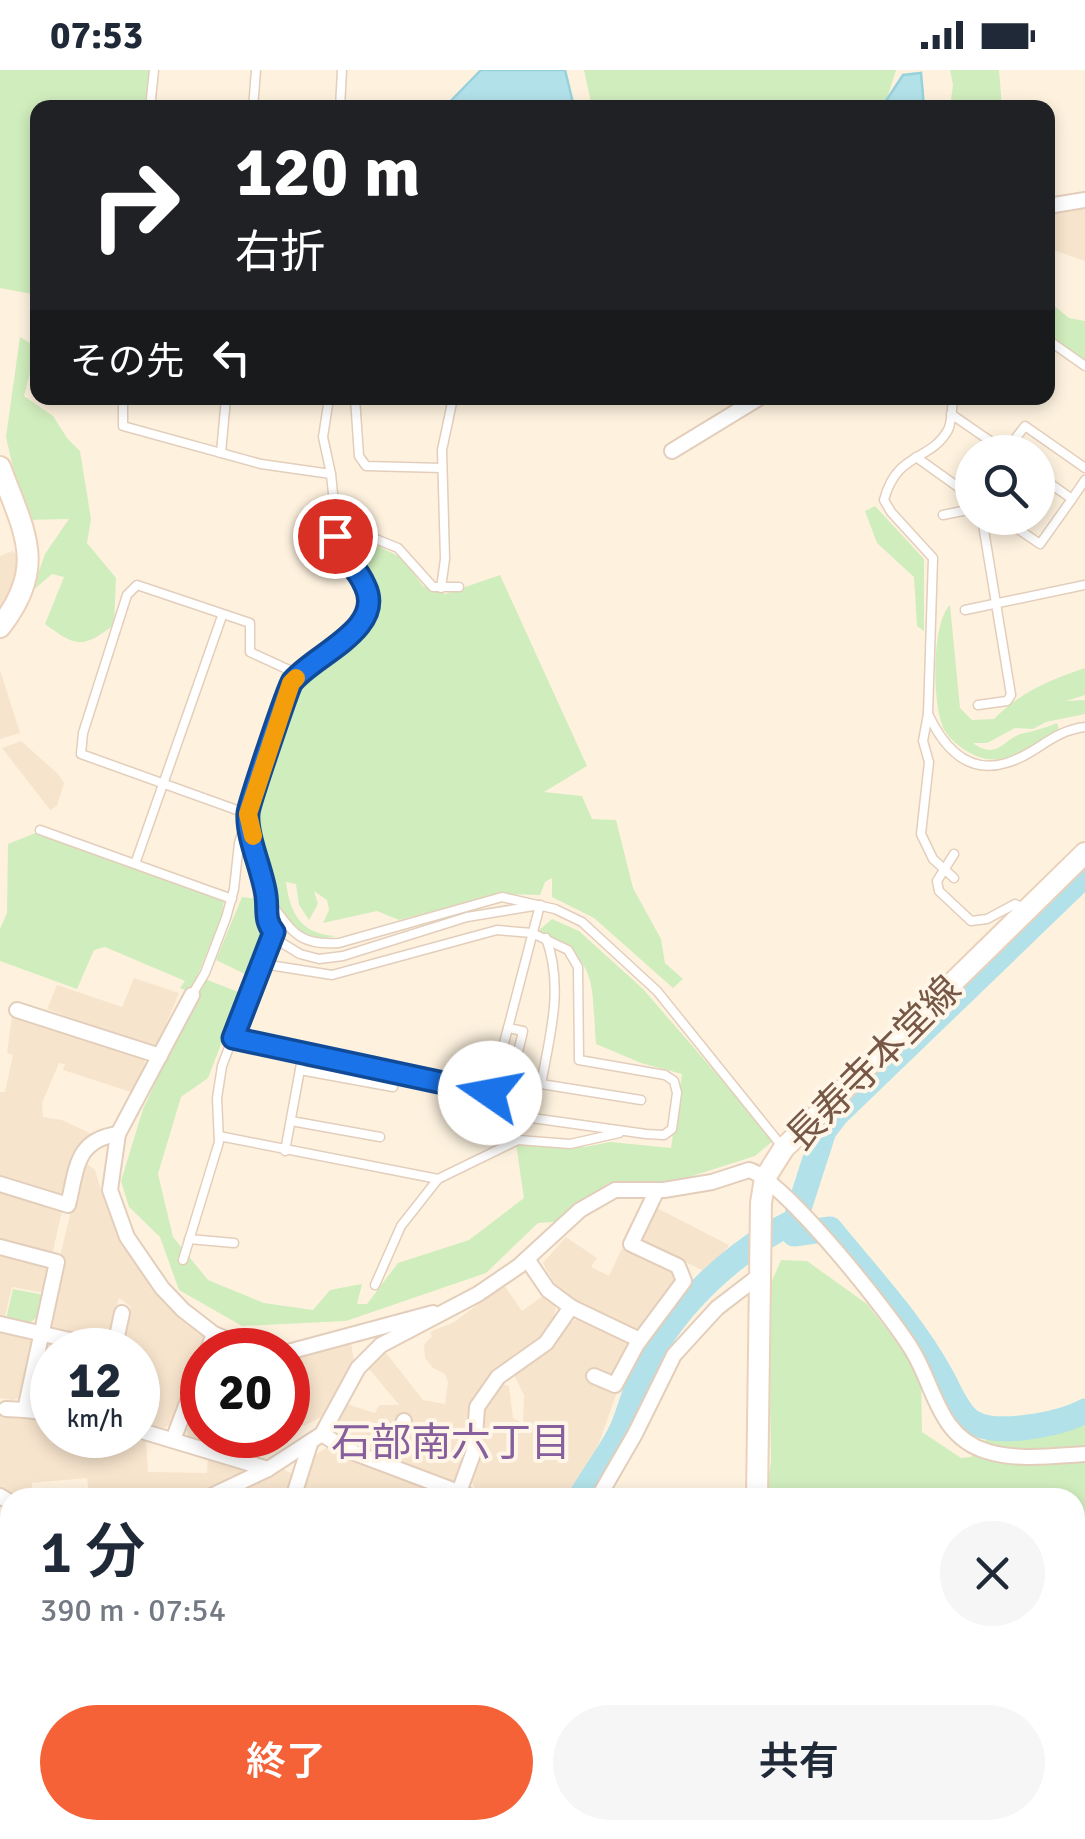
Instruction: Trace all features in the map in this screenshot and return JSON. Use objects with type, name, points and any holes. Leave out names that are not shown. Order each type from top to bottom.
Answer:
[{"type":"main road","points":[[0,467],[28,548],[29,563],[22,594],[0,627]]},
{"type":"main road","name":"長寿寺本堂線","points":[[757,1488],[760,1240],[765,1178],[784,1148],[1085,853]]},
{"type":"street","points":[[1055,205],[1085,200]]},
{"type":"street","points":[[672,452],[748,405]]},
{"type":"street","points":[[192,995],[118,1134],[110,1190],[127,1237],[162,1288],[206,1328]]},
{"type":"street","points":[[17,1010],[160,1056]]},
{"type":"street","points":[[0,1184],[68,1204],[80,1155],[97,1137],[118,1134]]},
{"type":"street","points":[[297,1488],[316,1439],[358,1368],[381,1345],[453,1308],[528,1259],[580,1210],[614,1190],[657,1190],[712,1182],[749,1170],[765,1178],[792,1202],[901,1332],[928,1378],[942,1419],[961,1438],[985,1451],[1025,1457],[1085,1454]]},
{"type":"street","points":[[594,1376],[615,1384],[640,1340],[684,1281],[678,1266],[631,1244],[657,1190]]},
{"type":"street","points":[[0,1247],[56,1262],[42,1328]]},
{"type":"street","points":[[528,1259],[548,1290],[571,1307],[640,1340]]},
{"type":"street","points":[[604,1488],[636,1434],[674,1355],[717,1308],[760,1275]]},
{"type":"street","points":[[460,1488],[474,1451],[477,1407],[498,1377],[546,1343],[571,1307]]},
{"type":"street","points":[[310,1345],[453,1308]]},
{"type":"street","points":[[118,1328],[122,1313]]},
{"type":"street","points":[[0,1324],[30,1331]]},
{"type":"street","points":[[25,1410],[30,1386]]},
{"type":"street","points":[[6,1409],[30,1411]]},
{"type":"street","points":[[388,1465],[404,1420]]},
{"type":"street","points":[[173,1440],[180,1422]]},
{"type":"street","points":[[160,1436],[268,1469]]},
{"type":"street","points":[[316,1439],[448,1488]]},
{"type":"street","points":[[229,1488],[316,1439]]},
{"type":"lane","points":[[151,100],[154,70]]},
{"type":"lane","points":[[254,100],[256,70]]},
{"type":"lane","points":[[340,100],[342,70]]},
{"type":"lane","points":[[1055,345],[1085,366]]},
{"type":"lane","points":[[122,405],[123,426],[261,464],[332,474]]},
{"type":"lane","points":[[220,453],[225,405]]},
{"type":"lane","points":[[328,405],[323,437],[332,474],[334,555]]},
{"type":"lane","points":[[355,405],[359,456],[366,466],[442,468]]},
{"type":"lane","points":[[441,588],[442,450],[452,405]]},
{"type":"lane","points":[[953,405],[948,429],[901,466],[884,500],[890,512],[933,558],[928,714],[923,741],[929,762],[921,834],[933,859],[954,878]]},
{"type":"lane","points":[[951,414],[981,435]]},
{"type":"lane","points":[[1018,435],[1025,426],[1038,435]]},
{"type":"lane","points":[[1055,447],[1085,468]]},
{"type":"lane","points":[[916,457],[955,485]]},
{"type":"lane","points":[[1055,523],[1085,480]]},
{"type":"lane","points":[[1055,487],[1072,499]]},
{"type":"lane","points":[[944,515],[955,513]]},
{"type":"lane","points":[[192,995],[205,972],[232,899],[248,814],[291,683],[358,628],[367,613],[369,593],[348,561],[303,551],[307,516],[336,523],[398,548],[433,587],[460,586]]},
{"type":"lane","points":[[978,705],[1007,701],[1011,695],[985,535]]},
{"type":"lane","points":[[1027,535],[1040,544],[1046,535]]},
{"type":"lane","points":[[248,814],[81,754],[83,733],[127,595],[137,584],[250,623],[250,652],[300,675]]},
{"type":"lane","points":[[964,610],[1085,585]]},
{"type":"lane","points":[[136,864],[222,616]]},
{"type":"lane","points":[[928,714],[937,734],[957,757],[978,766],[1007,763],[1060,732],[1085,727]]},
{"type":"lane","points":[[248,814],[266,898],[265,912],[282,943],[300,954],[320,959],[343,956],[467,917],[540,906]]},
{"type":"lane","points":[[40,830],[232,899]]},
{"type":"lane","points":[[954,854],[937,881],[939,891],[971,921],[986,919],[1015,904],[1028,910]]},
{"type":"lane","points":[[266,898],[291,932],[319,944],[339,943],[502,897],[582,922],[634,968],[702,1044],[784,1148]]},
{"type":"lane","points":[[233,1038],[490,1093],[540,906]]},
{"type":"lane","points":[[263,964],[332,975],[497,930],[546,938],[568,950],[578,967],[579,1060],[665,1075],[674,1081],[677,1093],[672,1129],[664,1136],[532,1118],[521,1112],[513,1102],[511,1090],[524,1031],[508,1028]]},
{"type":"lane","points":[[183,1260],[218,1136],[217,1098],[222,1066],[274,932]]},
{"type":"lane","points":[[546,938],[556,982],[541,1084],[641,1100]]},
{"type":"lane","points":[[285,1150],[304,1053]]},
{"type":"lane","points":[[300,1070],[392,1088]]},
{"type":"lane","points":[[291,1120],[380,1137]]},
{"type":"lane","points":[[375,1285],[401,1226],[438,1179],[518,1140],[570,1144],[623,1131]]},
{"type":"lane","points":[[218,1136],[438,1179]]},
{"type":"lane","points":[[189,1239],[234,1243]]},
{"type":"shaded area","points":[[1085,205],[1085,261],[1055,250],[1055,208]]},
{"type":"shaded area","points":[[12,551],[21,558],[22,572],[0,614],[0,556]]},
{"type":"shaded area","points":[[0,670],[20,733],[0,739]]},
{"type":"shaded area","points":[[21,741],[64,783],[57,806],[50,810],[2,748]]},
{"type":"shaded area","points":[[134,978],[179,993],[156,1049],[47,1009],[57,985],[122,1007]]},
{"type":"shaded area","points":[[12,1016],[140,1055],[147,1065],[134,1093],[63,1070],[65,1064],[59,1063],[42,1103],[43,1117],[62,1120],[92,1134],[76,1151],[64,1200],[0,1179],[0,1092],[5,1092],[13,1055],[7,1053]]},
{"type":"shaded area","points":[[83,1161],[95,1170],[104,1200],[155,1289],[196,1328],[180,1328],[180,1403],[172,1424],[160,1429],[160,1328],[126,1328],[131,1307],[119,1298],[112,1328],[53,1328],[50,1324],[61,1252]]},
{"type":"shaded area","points":[[0,1187],[63,1207],[52,1255],[0,1243]]},
{"type":"shaded area","points":[[655,1207],[729,1245],[715,1265],[706,1272],[644,1242],[642,1234]]},
{"type":"shaded area","points":[[566,1237],[597,1258],[591,1267],[609,1276],[623,1246],[671,1268],[676,1282],[645,1327],[629,1332],[572,1302],[556,1286],[543,1263]]},
{"type":"shaded area","points":[[0,1253],[46,1263],[50,1268],[44,1293],[12,1287],[4,1320],[0,1319]]},
{"type":"shaded area","points":[[504,1285],[522,1311],[547,1293],[556,1304],[554,1319],[543,1338],[497,1369],[471,1403],[469,1453],[459,1477],[450,1483],[396,1460],[389,1446],[379,1453],[348,1441],[338,1425],[347,1404],[375,1413],[379,1405],[399,1405],[365,1364],[383,1349],[423,1400],[445,1404],[445,1374],[425,1358],[424,1345],[432,1336],[430,1332],[454,1322]]},
{"type":"shaded area","points":[[576,1319],[627,1343],[612,1377],[592,1368],[587,1377],[617,1392],[598,1446],[577,1487],[475,1488],[472,1482],[483,1410],[500,1383],[509,1386],[513,1418],[523,1423],[524,1395],[514,1375],[553,1348],[567,1325]]},
{"type":"shaded area","points":[[0,1329],[27,1335],[30,1351],[19,1398],[0,1398]]},
{"type":"shaded area","points":[[351,1342],[354,1361],[325,1415],[310,1423],[310,1352]]},
{"type":"shaded area","points":[[0,1404],[4,1405],[4,1412],[30,1417],[30,1458],[147,1458],[148,1472],[207,1473],[208,1458],[214,1458],[244,1469],[242,1477],[211,1488],[88,1488],[87,1478],[32,1483],[32,1488],[1,1488]]},
{"type":"shaded area","points":[[328,1447],[427,1488],[304,1488],[315,1455]]},
{"type":"shaded area","points":[[281,1468],[296,1476],[291,1488],[244,1488]]},
{"type":"green space","points":[[0,70],[154,70],[151,100],[30,100],[30,294],[0,288]]},
{"type":"green space","points":[[584,70],[896,70],[887,100],[590,100]]},
{"type":"green space","points":[[950,70],[999,70],[1001,100],[951,100]]},
{"type":"green space","points":[[1055,307],[1069,318],[1085,321],[1085,363],[1055,341]]},
{"type":"green space","points":[[20,337],[30,343],[30,373],[24,396],[30,405],[37,405],[53,416],[80,451],[91,519],[87,543],[116,578],[114,625],[94,638],[72,641],[45,624],[64,577],[52,574],[32,591],[45,554],[69,519],[25,520],[6,437]]},
{"type":"green space","points":[[875,506],[924,559],[924,631],[917,626],[914,577],[877,543],[865,511]]},
{"type":"green space","points":[[352,533],[402,558],[423,586],[445,594],[500,575],[587,766],[544,792],[582,796],[592,819],[616,820],[633,888],[661,939],[665,963],[683,979],[673,988],[594,918],[552,897],[552,878],[545,882],[540,895],[501,894],[399,920],[377,911],[323,923],[329,910],[327,900],[314,891],[318,904],[309,920],[299,905],[296,884],[286,882],[299,920],[314,931],[336,936],[315,940],[286,928],[271,896],[255,818],[296,692],[368,631],[375,595],[355,554],[340,537]]},
{"type":"green space","points":[[950,605],[960,708],[972,720],[994,719],[1036,688],[1085,668],[1085,695],[1066,701],[1085,700],[1085,714],[1046,722],[1033,729],[1015,728],[987,743],[973,743],[995,749],[1018,735],[1057,723],[1059,730],[1006,757],[982,758],[959,746],[942,724],[936,689],[939,630]]},
{"type":"green space","points":[[38,832],[224,901],[194,984],[185,990],[180,988],[185,981],[105,947],[94,950],[77,989],[0,961],[0,929],[7,913],[8,844]]},
{"type":"green space","points":[[242,897],[257,899],[267,937],[251,977],[216,960]]},
{"type":"green space","points":[[552,919],[579,931],[643,989],[774,1140],[755,1156],[667,1184],[608,1183],[566,1221],[538,1223],[486,1273],[346,1321],[242,1326],[179,1290],[160,1237],[129,1207],[121,1181],[143,1109],[205,979],[241,993],[208,1078],[181,1097],[158,1174],[173,1237],[208,1280],[264,1303],[313,1310],[330,1290],[362,1284],[357,1304],[367,1304],[398,1263],[469,1240],[524,1198],[516,1144],[585,1147],[610,1142],[671,1148],[682,1074],[641,1063],[596,1044],[592,989],[582,963],[558,941],[538,931]]},
{"type":"green space","points":[[781,1260],[807,1261],[867,1304],[921,1373],[922,1432],[961,1458],[971,1457],[1002,1421],[1073,1415],[1085,1406],[1085,1488],[767,1488],[771,1461],[768,1290]]},
{"type":"green space","points":[[13,1289],[44,1295],[37,1318],[27,1324],[6,1319]]},
{"type":"water","points":[[481,70],[565,70],[572,100],[452,100]]},
{"type":"water","points":[[921,73],[923,100],[887,100],[903,75]]},
{"type":"waterway","points":[[586,1488],[617,1440],[642,1373],[673,1321],[730,1263],[795,1221],[824,1131],[837,1114],[1085,875]]},
{"type":"waterway","points":[[794,1234],[830,1229],[904,1319],[958,1408],[972,1422],[1012,1429],[1085,1411]]},
{"type":"slow traffic","points":[[253,836],[248,814],[291,683],[296,678]]},
{"type":"district","name":"石部南六丁目","points":[[451,1442]]},
{"type":"route","points":[[335,536],[334,555],[348,561],[369,593],[367,613],[358,628],[291,683],[248,814],[268,926],[274,932],[233,1038],[490,1093]]}]
